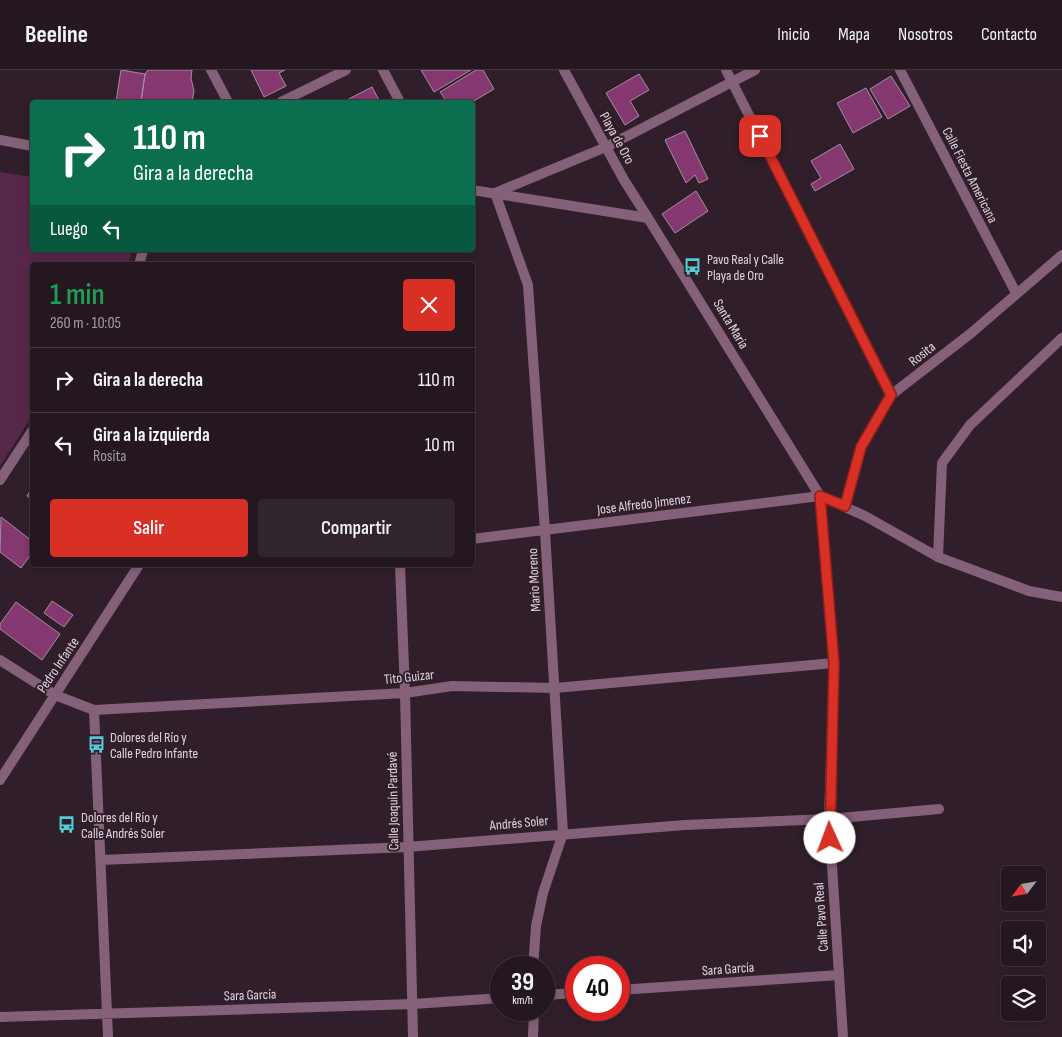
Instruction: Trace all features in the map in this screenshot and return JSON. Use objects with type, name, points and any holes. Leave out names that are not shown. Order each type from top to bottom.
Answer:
[{"type":"street","points":[[211,70],[227,100]]},
{"type":"street","points":[[285,100],[346,70]]},
{"type":"street","points":[[383,70],[399,100]]},
{"type":"street","name":"Playa de Oro","points":[[564,70],[648,218]]},
{"type":"street","points":[[726,70],[891,395]]},
{"type":"street","points":[[495,193],[606,147],[732,84],[755,70]]},
{"type":"street","name":"Calle Fiesta Americana","points":[[900,70],[1016,293]]},
{"type":"street","points":[[0,140],[30,146]]},
{"type":"street","points":[[475,190],[648,218]]},
{"type":"street","name":"Mario Moreno","points":[[495,193],[528,285],[563,833],[543,893],[536,926],[535,956]]},
{"type":"street","name":"Santa Maria","points":[[648,218],[820,496]]},
{"type":"street","name":"Rosita","points":[[845,506],[861,447],[891,395],[970,334],[1016,293],[1062,256]]},
{"type":"street","points":[[938,557],[942,463],[970,425],[1062,338]]},
{"type":"street","points":[[0,480],[30,434]]},
{"type":"street","points":[[820,496],[845,506],[938,557],[1029,591],[1062,596]]},
{"type":"street","name":"Jose Alfredo Jimenez","points":[[475,539],[820,496]]},
{"type":"street","name":"Calle Pavo Real","points":[[820,496],[834,663],[829,819],[843,1037]]},
{"type":"street","name":"Pedro Infante","points":[[0,780],[138,567]]},
{"type":"street","name":"Calle Joaquín Pardavé","points":[[400,567],[413,1037]]},
{"type":"street","name":"Tito Guizar","points":[[0,660],[55,695],[94,710],[405,693],[452,686],[555,688],[834,663]]},
{"type":"street","points":[[94,710],[108,1037]]},
{"type":"street","name":"Andrés Soler","points":[[101,860],[407,847],[563,833],[685,825],[829,819],[939,809]]},
{"type":"street","name":"Sara García","points":[[630,989],[839,975]]},
{"type":"street","name":"Sara García","points":[[0,1016],[413,1004],[490,999]]},
{"type":"street","points":[[533,1037],[534,1021]]},
{"type":"shaded area","points":[[0,172],[30,177],[30,252],[131,252],[129,262],[30,262],[30,419],[0,466]]},
{"type":"building","points":[[121,70],[145,74],[141,100],[116,100]]},
{"type":"building","points":[[148,70],[192,70],[191,78],[194,91],[192,100],[141,100],[145,74]]},
{"type":"building","points":[[251,70],[285,70],[279,73],[286,86],[264,97]]},
{"type":"building","points":[[421,70],[471,70],[434,92]]},
{"type":"building","points":[[476,70],[483,70],[494,89],[475,100],[446,100],[440,92]]},
{"type":"building","points":[[639,74],[649,90],[630,101],[639,116],[625,125],[606,93]]},
{"type":"building","points":[[891,76],[910,106],[888,119],[870,89]]},
{"type":"building","points":[[372,87],[379,100],[347,100]]},
{"type":"building","points":[[866,88],[882,117],[853,133],[837,103]]},
{"type":"building","points":[[685,131],[708,179],[699,183],[695,175],[686,183],[665,140]]},
{"type":"building","points":[[840,144],[854,169],[815,191],[811,184],[821,178],[811,161]]},
{"type":"building","points":[[696,191],[708,211],[675,233],[662,214]]},
{"type":"building","points":[[1,517],[30,539],[30,556],[21,568],[0,552]]},
{"type":"building","points":[[52,601],[73,615],[64,627],[44,613]]},
{"type":"building","points":[[16,602],[60,634],[42,660],[0,629],[0,624]]},
{"type":"place","name":"Pavo Real y Calle Playa de Oro","points":[[693,267]]},
{"type":"place","name":"Dolores del Río y Calle Pedro Infante","points":[[96,745]]},
{"type":"place","name":"Dolores del Río y Calle Andrés Soler","points":[[67,825]]},
{"type":"route","points":[[760,136],[891,395],[861,447],[845,506],[820,496],[834,663],[830,838]]}]
